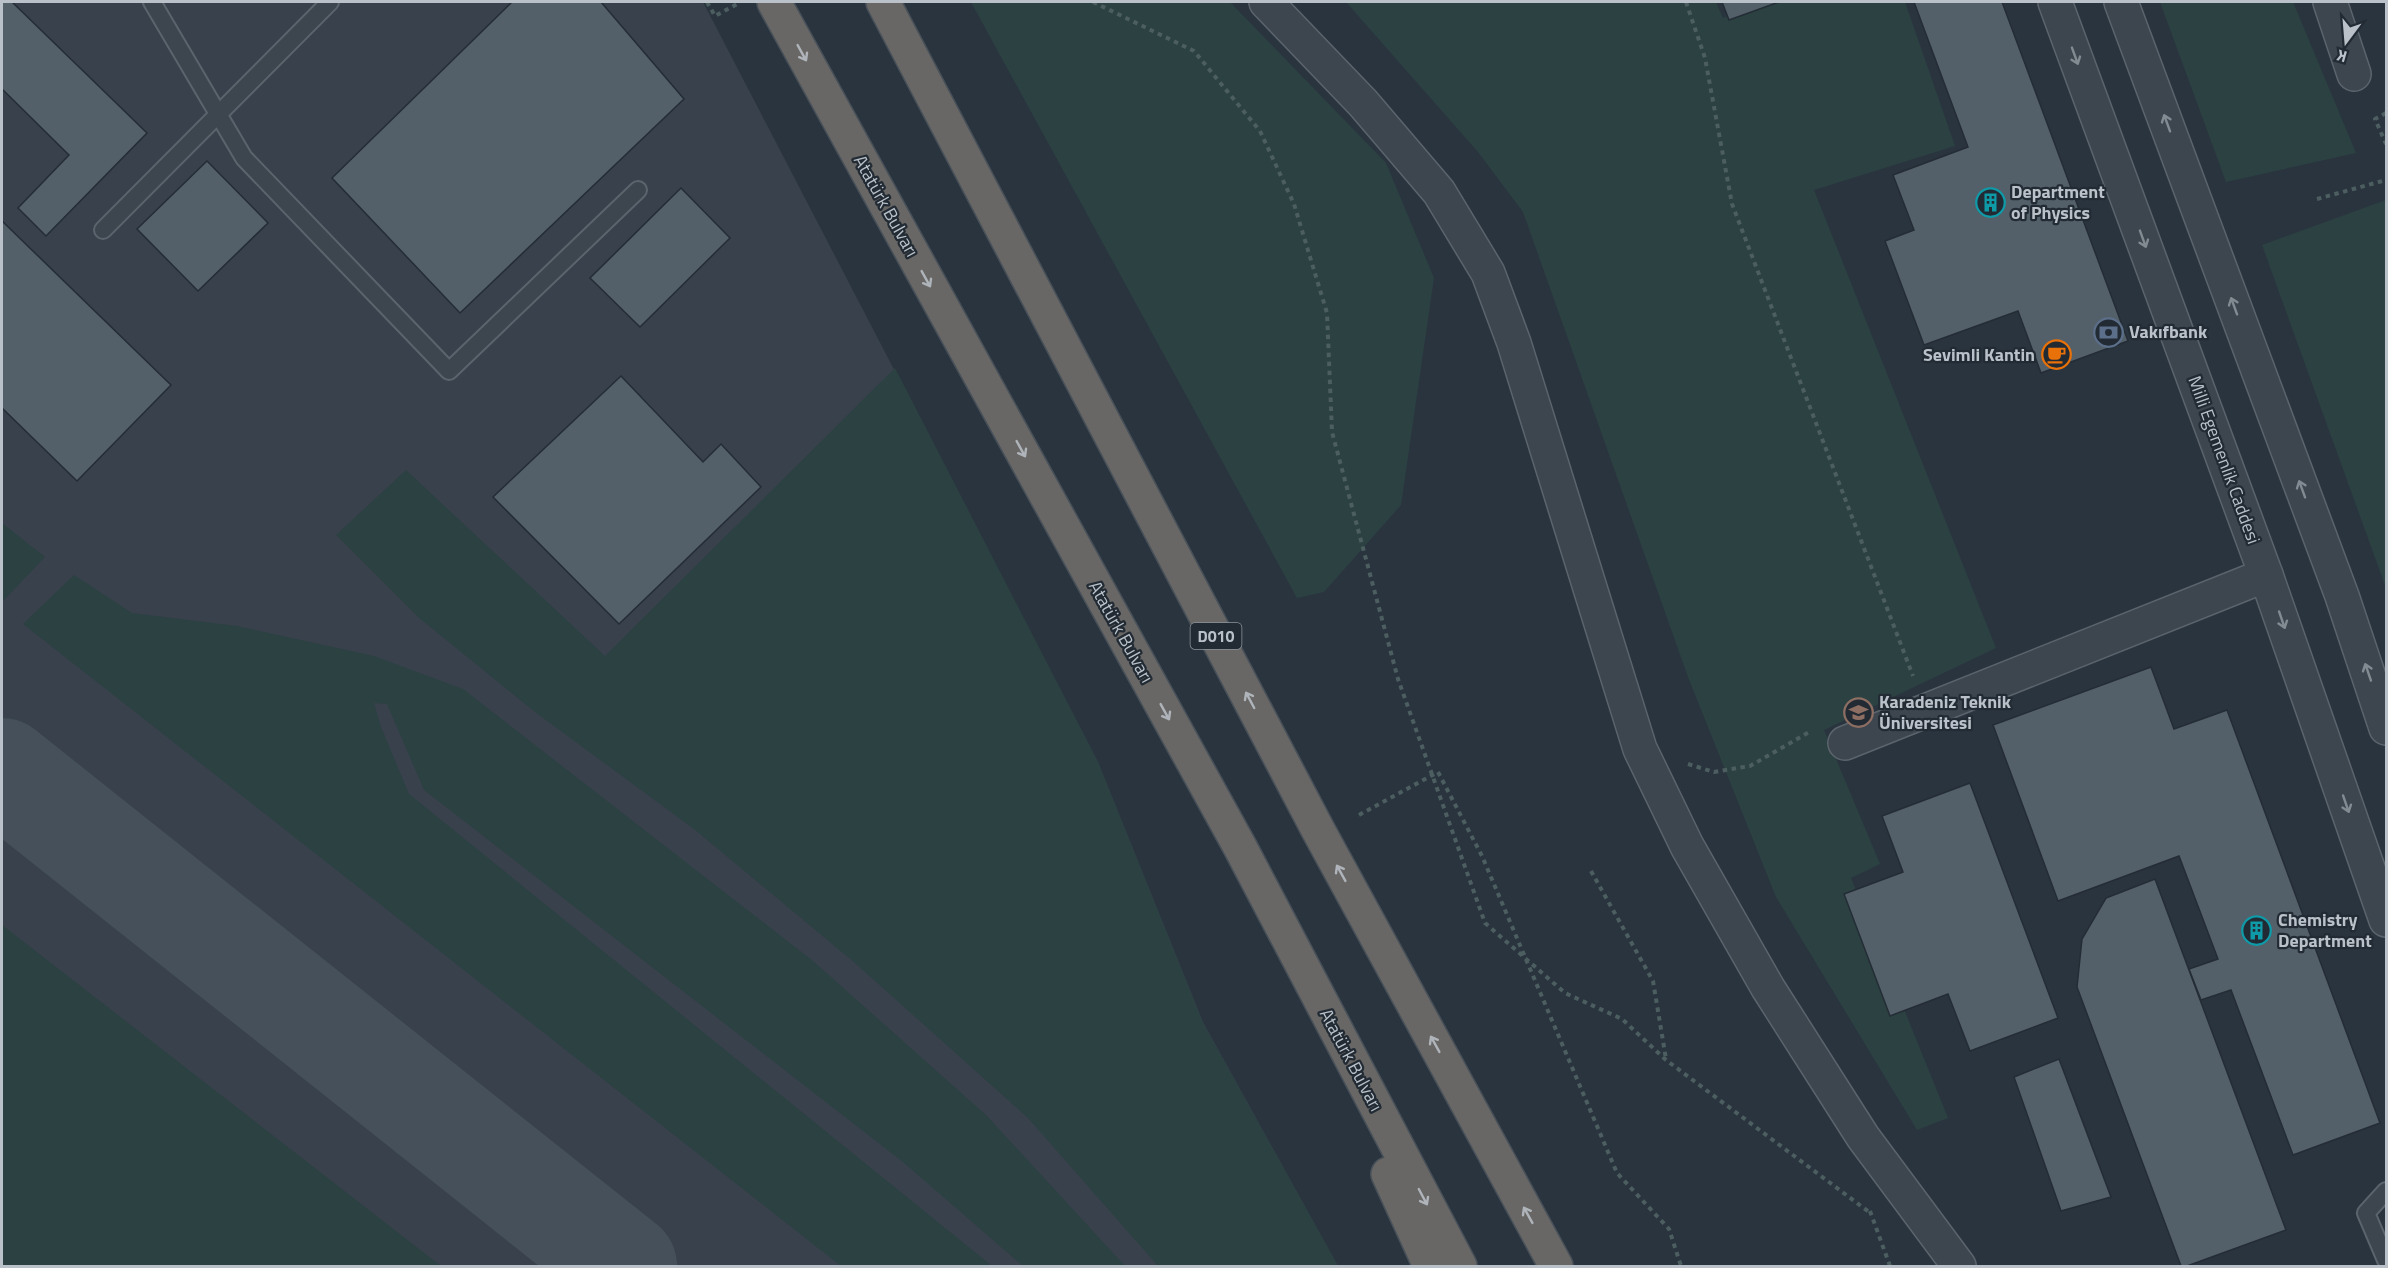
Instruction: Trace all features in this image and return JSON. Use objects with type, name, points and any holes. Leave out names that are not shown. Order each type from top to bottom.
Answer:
[{"type":"highway","name":"Atatürk Bulvarı","points":[[774,2],[1240,847],[1460,1266]]},
{"type":"highway","name":"D010","points":[[883,2],[1317,828],[1556,1266]]},
{"type":"highway","points":[[1240,847],[1430,1266]]},
{"type":"street","points":[[1266,2],[1363,103],[1439,192],[1488,273],[1528,387],[1640,749],[1687,846],[1768,988],[1863,1137],[1959,1266]]},
{"type":"street","name":"Milli Egemenlik Caddesi","points":[[2055,2],[2266,576],[2386,920]]},
{"type":"street","points":[[2121,2],[2342,596],[2386,728]]},
{"type":"street","points":[[2330,2],[2354,74]]},
{"type":"street","points":[[1833,734],[1926,710],[2266,576]]},
{"type":"lane","points":[[152,2],[244,158],[450,371],[638,190]]},
{"type":"lane","points":[[103,230],[330,2]]},
{"type":"lane","points":[[2386,1191],[2366,1213],[2386,1260]]},
{"type":"path","points":[[707,2],[715,16],[742,2]]},
{"type":"path","points":[[1093,2],[1194,51],[1260,131],[1294,204],[1327,313],[1332,432],[1398,679],[1434,774],[1485,923],[1565,993],[1622,1019],[1666,1060],[1869,1212]]},
{"type":"path","points":[[1686,2],[1705,58],[1732,204],[1926,710]]},
{"type":"path","points":[[2386,113],[2375,119],[2386,144]]},
{"type":"path","points":[[2316,199],[2386,180]]},
{"type":"path","points":[[1640,749],[1714,772],[1750,766],[1833,734]]},
{"type":"path","points":[[1359,815],[1438,772],[1482,856],[1617,1173],[1669,1229],[1681,1266]]},
{"type":"path","points":[[1591,871],[1653,981],[1666,1060]]},
{"type":"shaded area","points":[[2,2],[703,2],[1098,762],[1203,1022],[1338,1266],[2,1266]]},
{"type":"green space","points":[[971,2],[1230,2],[1386,163],[1434,278],[1401,505],[1324,592],[1297,598]]},
{"type":"green space","points":[[1346,2],[1716,2],[1723,18],[1767,2],[1905,2],[1955,146],[1814,190],[1996,648],[1824,730],[1880,864],[1851,878],[1948,1118],[1917,1130],[1776,897],[1688,677],[1523,212],[1478,152]]},
{"type":"green space","points":[[2160,2],[2293,2],[2356,153],[2226,182]]},
{"type":"green space","points":[[2386,200],[2386,588],[2262,245]]},
{"type":"green space","points":[[895,368],[1098,762],[1203,1023],[1338,1266],[1158,1266],[1028,1118],[855,963],[694,829],[535,712],[418,617],[336,535],[406,470],[605,656]]},
{"type":"green space","points":[[2,523],[45,557],[2,602]]},
{"type":"green space","points":[[74,575],[132,613],[237,626],[374,656],[463,689],[813,961],[986,1115],[1125,1266],[1023,1266],[903,1162],[424,790],[387,704],[374,703],[381,727],[409,794],[992,1266],[841,1266],[23,624]]},
{"type":"green space","points":[[2,925],[441,1266],[2,1266]]},
{"type":"building","points":[[2,2],[12,2],[147,133],[46,236],[18,208],[69,155],[2,89]]},
{"type":"building","points":[[512,2],[601,2],[684,99],[460,313],[332,178]]},
{"type":"building","points":[[1722,2],[1779,2],[1729,20]]},
{"type":"building","name":"Department of Physics","points":[[1914,2],[2002,2],[2128,341],[2041,373],[2018,311],[1924,345],[1885,241],[1914,230],[1893,175],[1968,147]]},
{"type":"building","points":[[207,161],[268,223],[198,291],[137,229]]},
{"type":"building","points":[[681,188],[730,238],[640,327],[590,278]]},
{"type":"building","points":[[2,221],[171,385],[77,481],[2,408]]},
{"type":"building","points":[[621,376],[703,462],[721,444],[761,487],[619,624],[493,497]]},
{"type":"building","name":"Chemistry Department","points":[[2151,667],[2174,729],[2227,710],[2380,1123],[2293,1155],[2231,990],[2201,1000],[2189,969],[2218,959],[2179,856],[2058,901],[1993,725]]},
{"type":"building","points":[[1970,783],[2058,1018],[1970,1051],[1948,994],[1890,1016],[1844,894],[1903,872],[1882,816]]},
{"type":"building","points":[[2155,879],[2286,1230],[2187,1266],[2181,1266],[2077,987],[2082,939],[2106,898]]},
{"type":"building","points":[[2059,1059],[2111,1197],[2061,1211],[2014,1077]]},
{"type":"taxiway","points":[[2,771],[624,1266]]},
{"type":"place","name":"Department of Physics","points":[[1990,202]]},
{"type":"place","name":"Vakıfbank","points":[[2108,332]]},
{"type":"place","name":"Sevimli Kantin","points":[[2056,355]]},
{"type":"place","name":"Karadeniz Teknik Üniversitesi","points":[[1858,712]]},
{"type":"place","name":"Chemistry Department","points":[[2257,930]]}]
